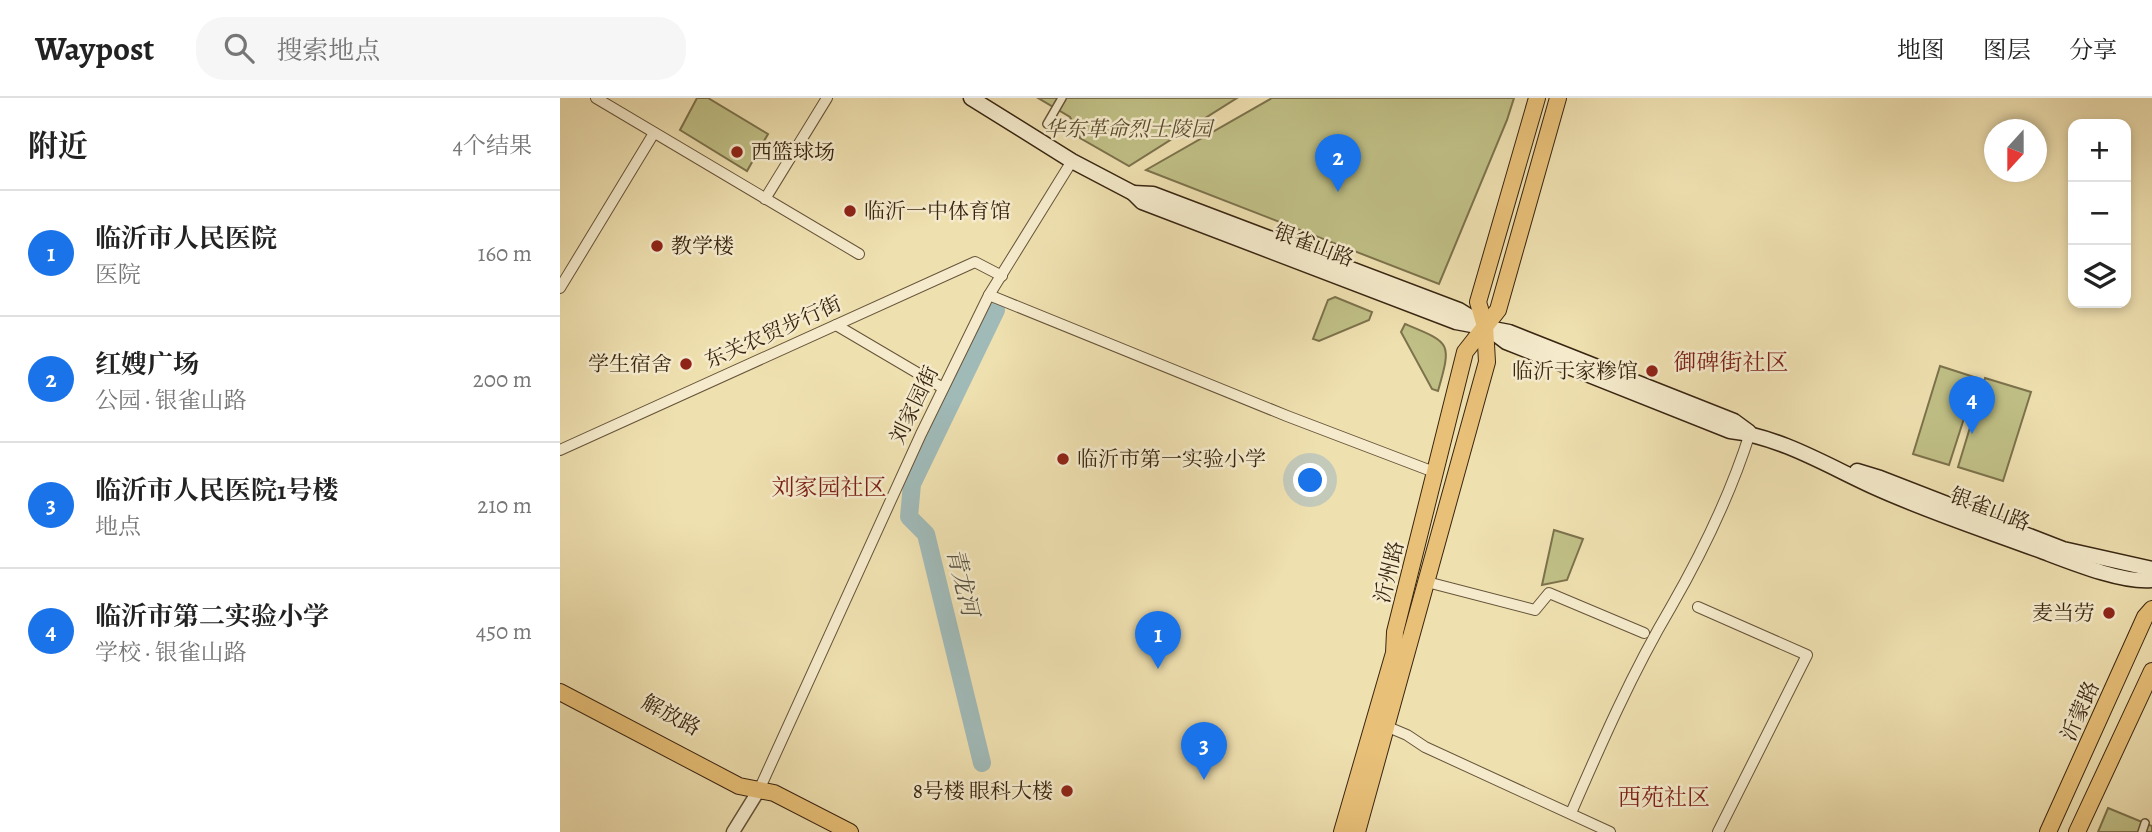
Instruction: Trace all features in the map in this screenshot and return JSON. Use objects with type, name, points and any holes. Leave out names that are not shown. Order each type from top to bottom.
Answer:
[{"type":"main road","name":"银雀山路","points":[[971,98],[1072,161],[1133,193],[1153,194],[1459,310],[1506,342],[1730,431],[1750,433],[1819,460],[1876,488],[2062,559],[2137,581],[2152,580]]},
{"type":"main road","name":"沂州路","points":[[1357,832],[1487,362],[1485,326],[1478,302],[1537,98]]},
{"type":"main road","name":"沂州路","points":[[1342,832],[1394,653],[1395,632],[1465,352],[1498,310],[1558,98]]},
{"type":"main road","name":"银雀山路","points":[[1819,460],[1880,478],[2063,549],[2152,569]]},
{"type":"main road","name":"沂蒙路","points":[[2048,832],[2145,617],[2152,609]]},
{"type":"main road","points":[[2077,832],[2152,671]]},
{"type":"main road","name":"解放路","points":[[560,680],[744,777],[770,802],[827,832]]},
{"type":"main road","name":"解放路","points":[[560,692],[739,786],[774,793],[850,832]]},
{"type":"street","points":[[596,98],[859,254]]},
{"type":"street","points":[[765,199],[827,98]]},
{"type":"street","points":[[1047,124],[1062,98]]},
{"type":"street","points":[[560,288],[654,133]]},
{"type":"street","name":"刘家园街","points":[[759,790],[943,388],[989,295],[1072,161]]},
{"type":"street","name":"东关农贸步行街","points":[[560,450],[975,262],[1002,276]]},
{"type":"street","points":[[989,295],[1287,416],[1434,472]]},
{"type":"street","points":[[836,325],[943,388]]},
{"type":"street","points":[[1571,813],[1605,735],[1723,504],[1750,433]]},
{"type":"street","points":[[1426,582],[1535,610],[1549,593],[1644,633]]},
{"type":"street","points":[[1698,607],[1807,655],[1718,832]]},
{"type":"street","points":[[1388,727],[1425,747],[1610,832]]},
{"type":"street","points":[[733,832],[759,790]]},
{"type":"street","points":[[2142,832],[2145,823]]},
{"type":"green space","name":"西篮球场","points":[[697,98],[708,98],[768,134],[747,171],[680,130]]},
{"type":"green space","name":"华东革命烈士陵园","points":[[1038,98],[1237,98],[1129,166],[1080,138],[1070,117]]},
{"type":"green space","points":[[1272,98],[1514,98],[1439,284],[1146,170]]},
{"type":"green space","points":[[1335,297],[1372,312],[1369,320],[1319,341],[1313,339],[1328,300]]},
{"type":"green space","points":[[1405,324],[1432,336],[1444,346],[1445,363],[1438,391],[1432,389],[1401,332]]},
{"type":"green space","points":[[1940,366],[1977,378],[1949,465],[1913,454]]},
{"type":"green space","points":[[1985,378],[2031,392],[2003,481],[1958,467]]},
{"type":"green space","points":[[1554,530],[1583,539],[1567,580],[1542,585]]},
{"type":"green space","points":[[2108,808],[2152,826],[2152,832],[2098,832]]},
{"type":"waterway","name":"青龙河","points":[[982,763],[926,534],[909,517],[912,484],[996,310]]},
{"type":"place","name":"西篮球场","points":[[737,152]]},
{"type":"place","name":"红嫂广场","points":[[1338,192]]},
{"type":"place","name":"临沂一中体育馆","points":[[850,211]]},
{"type":"place","name":"教学楼","points":[[657,246]]},
{"type":"place","name":"学生宿舍","points":[[686,364]]},
{"type":"place","name":"临沂于家糁馆","points":[[1652,371]]},
{"type":"place","name":"临沂市第二实验小学","points":[[1972,434]]},
{"type":"place","name":"临沂市第一实验小学","points":[[1063,459]]},
{"type":"place","name":"麦当劳","points":[[2109,613]]},
{"type":"place","name":"临沂市人民医院","points":[[1158,669]]},
{"type":"place","name":"临沂市人民医院1号楼","points":[[1204,780]]},
{"type":"place","name":"8号楼 眼科大楼","points":[[1067,791]]},
{"type":"district","name":"御碑街社区","points":[[1731,362]]},
{"type":"district","name":"刘家园社区","points":[[829,487]]},
{"type":"district","name":"西苑社区","points":[[1664,797]]}]
